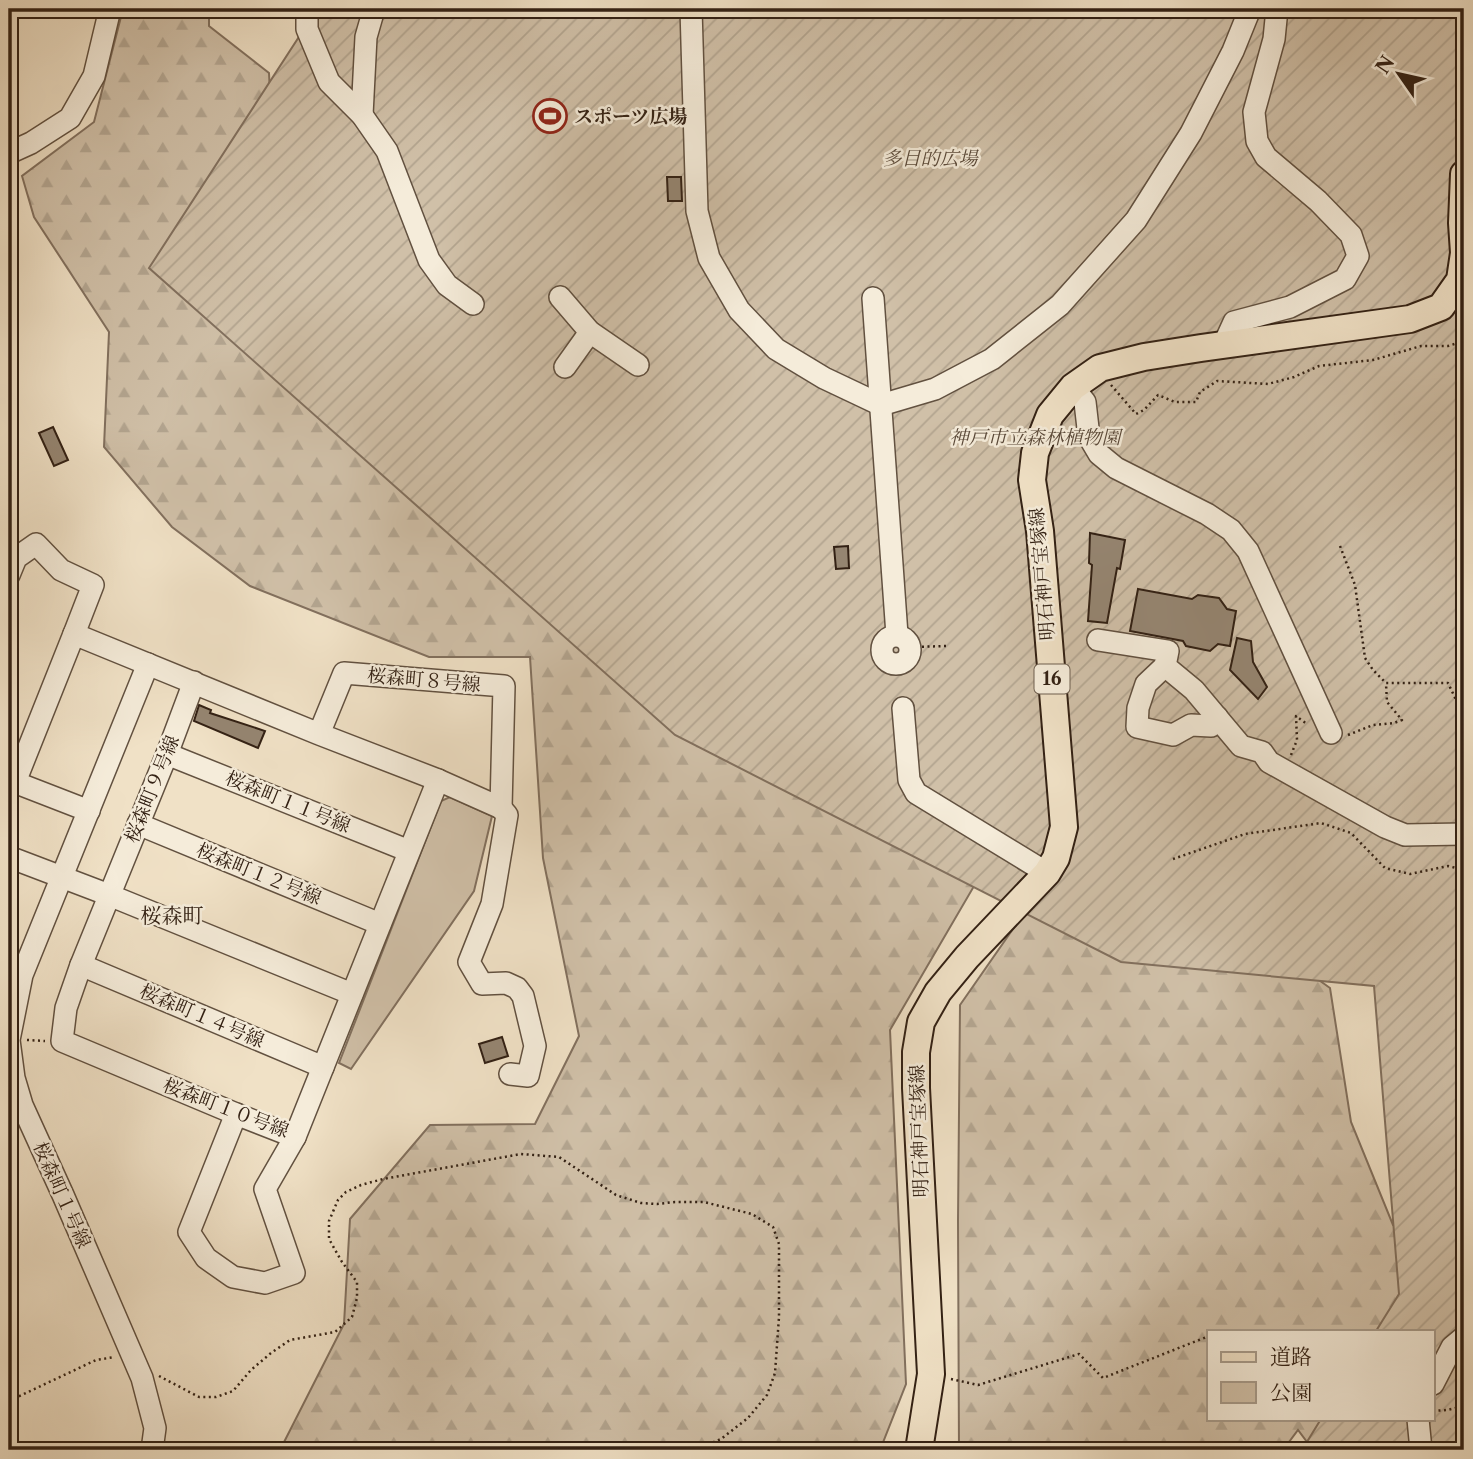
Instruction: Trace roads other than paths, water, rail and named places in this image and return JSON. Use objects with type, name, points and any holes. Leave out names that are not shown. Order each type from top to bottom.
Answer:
[{"type":"main road","name":"明石神戸宝塚線","points":[[919,1450],[931,1374],[916,1088],[916,1052],[921,1021],[938,992],[967,957],[1047,873],[1056,858],[1064,827],[1040,531],[1032,480],[1035,453],[1050,415],[1073,387],[1100,368],[1144,357],[1410,320],[1441,307],[1460,280],[1464,253],[1464,174]]},
{"type":"street","points":[[9,153],[31,143],[70,117],[94,76],[110,9]]},
{"type":"street","points":[[307,9],[307,29],[329,82],[362,115],[387,151],[429,260],[447,285],[472,304]]},
{"type":"street","points":[[362,115],[366,37],[374,9]]},
{"type":"street","points":[[691,9],[697,211],[709,258],[738,310],[776,349],[824,378],[881,405],[934,389],[992,359],[1060,305],[1136,220],[1191,133],[1233,51],[1250,9]]},
{"type":"street","points":[[1223,346],[1234,322],[1290,307],[1345,279],[1358,256],[1351,235],[1318,201],[1266,157],[1257,141],[1254,112],[1274,39],[1277,9]]},
{"type":"street","points":[[560,297],[590,332],[638,365]]},
{"type":"street","points":[[873,298],[904,641]]},
{"type":"street","points":[[565,368],[590,332]]},
{"type":"street","points":[[1073,387],[1085,402],[1089,437],[1099,454],[1116,468],[1215,519],[1231,530],[1248,551],[1331,733]]},
{"type":"street","points":[[9,575],[16,558],[36,544],[61,570],[93,585],[12,781],[89,811]]},
{"type":"street","points":[[74,634],[319,734],[438,779],[501,808],[507,815],[492,904],[469,962],[482,984],[506,983],[517,988],[523,996],[534,1046],[528,1076],[510,1074]]},
{"type":"street","points":[[1098,640],[1168,651],[1165,666],[1146,684],[1138,708],[1136,727],[1173,735],[1191,725],[1211,726],[1217,717]]},
{"type":"street","name":"桜森町１号線","points":[[148,664],[22,975],[9,1040],[13,1078],[22,1105],[142,1378],[155,1428],[152,1450]]},
{"type":"street","points":[[1165,666],[1194,690],[1241,746],[1262,752],[1269,762],[1385,827],[1405,835],[1464,834]]},
{"type":"street","name":"桜森町８号線","points":[[319,734],[344,673],[504,686],[501,808]]},
{"type":"street","name":"桜森町９号線","points":[[109,895],[194,682]]},
{"type":"street","points":[[904,708],[909,780],[916,793],[1047,873]]},
{"type":"street","name":"桜森町１１号線","points":[[167,754],[410,851]]},
{"type":"street","name":"桜森町１０号線","points":[[81,965],[66,1008],[62,1041],[295,1137],[438,779]]},
{"type":"street","name":"桜森町１２号線","points":[[138,824],[380,923]]},
{"type":"street","points":[[9,857],[352,994]]},
{"type":"street","points":[[81,965],[109,895]]},
{"type":"street","name":"桜森町１４号線","points":[[81,965],[323,1067]]},
{"type":"street","points":[[236,1114],[189,1232],[206,1258],[233,1277],[265,1283],[294,1273],[265,1189],[295,1137]]},
{"type":"street","points":[[1434,1382],[1452,1347],[1464,1337]]},
{"type":"street","points":[[1418,1420],[1421,1450]]},
{"type":"place","name":"スポーツ広場","points":[[550,116]]},
{"type":"district","name":"桜森町","points":[[172,915]]},
{"type":"park label","name":"多目的広場","points":[[930,158]]},
{"type":"park label","name":"神戸市立森林植物園","points":[[1035,437]]}]
